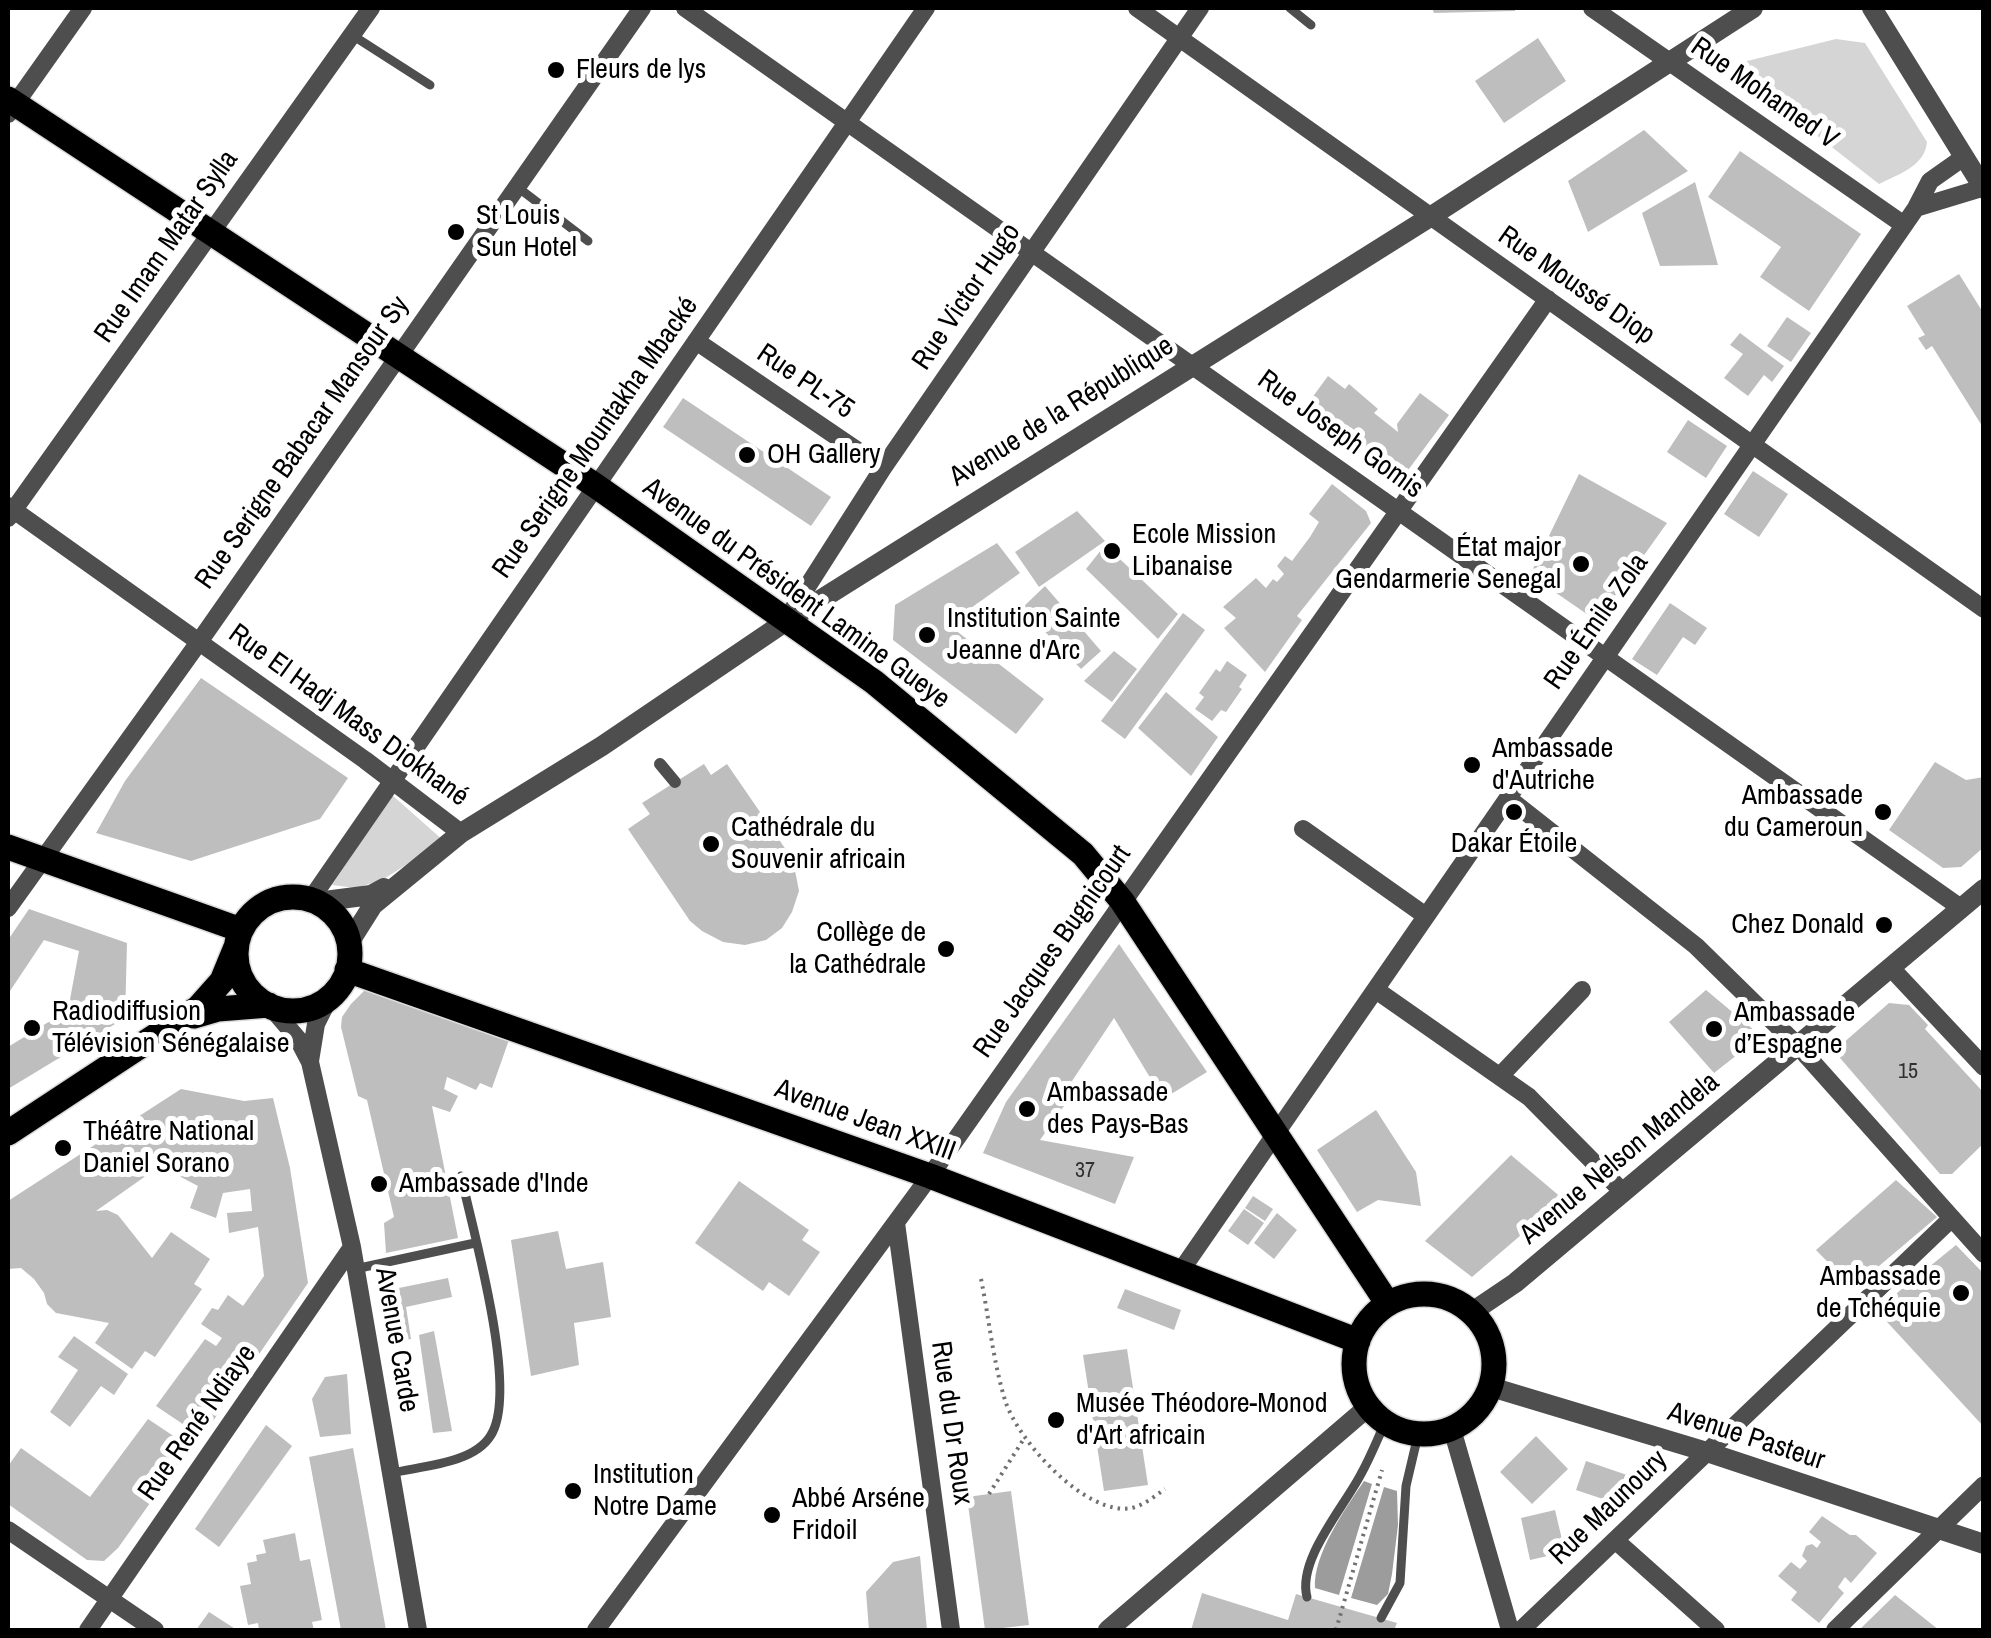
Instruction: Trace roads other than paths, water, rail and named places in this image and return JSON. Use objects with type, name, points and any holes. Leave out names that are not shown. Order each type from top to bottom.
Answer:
[{"type":"main road","name":"Avenue du Président Lamine Gueye","points":[[10,106],[596,486],[874,682],[1068,841],[1122,901],[1388,1304]]},
{"type":"main road","points":[[8,847],[239,939]]},
{"type":"main road","points":[[8,1133],[212,996],[253,913],[270,902],[290,897],[314,901],[334,914],[348,943],[347,970],[330,996],[301,1010],[269,1005],[218,1010],[180,1021]]},
{"type":"main road","points":[[239,939],[241,977],[252,994],[269,1005]]},
{"type":"main road","name":"Avenue Jean XXIII","points":[[347,970],[930,1176],[1358,1341]]},
{"type":"main road","points":[[1422,1294],[1457,1302],[1472,1312],[1481,1322],[1495,1360],[1491,1387],[1476,1412],[1452,1429],[1418,1434],[1376,1415],[1356,1384],[1354,1371],[1358,1341],[1369,1320],[1388,1304],[1422,1294]]},
{"type":"street","points":[[10,106],[83,8]]},
{"type":"street","name":"Rue Imam Matar Sylla","points":[[10,511],[371,8]]},
{"type":"street","name":"Rue Serigne Babacar Mansour Sy","points":[[8,908],[642,8]]},
{"type":"street","name":"Rue Joseph Gomis","points":[[685,8],[1961,908]]},
{"type":"street","name":"Rue Serigne Mountakha Mbacké","points":[[314,901],[393,780],[926,8]]},
{"type":"street","name":"Rue Moussé Diop","points":[[1137,8],[1984,609]]},
{"type":"street","name":"Rue Victor Hugo","points":[[785,622],[883,468],[1200,8]]},
{"type":"street","name":"Rue Mohamed V","points":[[1592,8],[1904,226]]},
{"type":"street","name":"Avenue de la République","points":[[348,943],[373,905],[461,832],[602,746],[785,622],[1753,8]]},
{"type":"street","points":[[1872,8],[1983,189],[1916,208]]},
{"type":"street","name":"Rue Émile Zola","points":[[1180,1272],[1904,226],[1930,181],[1964,157]]},
{"type":"street","name":"Rue Jacques Bugnicourt","points":[[596,1630],[930,1176],[1548,299]]},
{"type":"street","name":"Rue PL-75","points":[[696,341],[883,468]]},
{"type":"street","name":"Rue El Hadj Mass Diokhané","points":[[10,511],[461,832]]},
{"type":"street","points":[[660,764],[675,782]]},
{"type":"street","points":[[1508,798],[1696,946],[1798,1046],[1984,1254]]},
{"type":"street","points":[[1303,829],[1426,916]]},
{"type":"street","name":"Avenue de la République","points":[[314,901],[371,895],[408,876]]},
{"type":"street","name":"Avenue Nelson Mandela","points":[[1472,1312],[1515,1283],[1984,889]]},
{"type":"street","points":[[1890,968],[1984,1067]]},
{"type":"street","points":[[1376,990],[1500,1076],[1555,1120],[1622,1190]]},
{"type":"street","points":[[1500,1076],[1582,990]]},
{"type":"street","name":"Avenue Carde","points":[[310,1062],[316,1024],[330,996]]},
{"type":"street","name":"Avenue Carde","points":[[269,1005],[298,1040],[310,1062],[352,1247],[418,1630]]},
{"type":"street","name":"Rue Maunoury","points":[[1521,1630],[1952,1218]]},
{"type":"street","name":"Rue du Dr Roux","points":[[896,1223],[951,1630]]},
{"type":"street","name":"Rue René Ndiaye","points":[[88,1630],[352,1247]]},
{"type":"street","name":"Avenue Pasteur","points":[[1491,1387],[1707,1452],[1984,1544]]},
{"type":"street","points":[[1108,1630],[1376,1415]]},
{"type":"street","points":[[1452,1429],[1510,1630]]},
{"type":"street","points":[[1835,1630],[1984,1485]]},
{"type":"street","points":[[8,1530],[155,1630]]},
{"type":"street","points":[[1615,1540],[1716,1630]]},
{"type":"lane","points":[[1290,8],[1310,25]]},
{"type":"lane","points":[[352,35],[430,86]]},
{"type":"lane","points":[[516,186],[588,241]]},
{"type":"lane","points":[[392,1473],[468,1455],[491,1437],[502,1404],[498,1353],[462,1176]]},
{"type":"lane","points":[[356,1269],[475,1243]]},
{"type":"lane","points":[[1307,1597],[1304,1588],[1310,1560],[1361,1474],[1376,1415]]},
{"type":"lane","points":[[1380,1618],[1400,1583],[1406,1486],[1418,1434]]},
{"type":"place","name":"Fleurs de lys","points":[[556,70]]},
{"type":"place","name":"St Louis Sun Hotel","points":[[456,232]]},
{"type":"place","name":"OH Gallery","points":[[747,455]]},
{"type":"place","name":"Ecole Mission Libanaise","points":[[1112,551]]},
{"type":"place","name":"État major Gendarmerie Senegal","points":[[1581,564]]},
{"type":"place","name":"Institution Sainte Jeanne d'Arc","points":[[927,635]]},
{"type":"place","name":"Ambassade d'Autriche","points":[[1472,765]]},
{"type":"place","name":"Dakar Étoile","points":[[1514,812]]},
{"type":"place","name":"Ambassade du Cameroun","points":[[1883,812]]},
{"type":"place","name":"Cathédrale du Souvenir africain","points":[[711,844]]},
{"type":"place","name":"Chez Donald","points":[[1884,925]]},
{"type":"place","name":"Collège de la Cathédrale","points":[[946,949]]},
{"type":"place","name":"Radiodiffusion Télévision Sénégalaise","points":[[32,1028]]},
{"type":"place","name":"Ambassade d’Espagne","points":[[1714,1029]]},
{"type":"place","name":"Ambassade des Pays-Bas","points":[[1027,1109]]},
{"type":"place","name":"Théâtre National Daniel Sorano","points":[[63,1148]]},
{"type":"place","name":"Ambassade d'Inde","points":[[379,1184]]},
{"type":"place","name":"Ambassade de Tchéquie","points":[[1961,1293]]},
{"type":"place","name":"Musée Théodore-Monod d'Art africain","points":[[1056,1420]]},
{"type":"place","name":"Institution Notre Dame","points":[[573,1491]]},
{"type":"place","name":"Abbé Arséne Fridoil","points":[[772,1515]]}]
